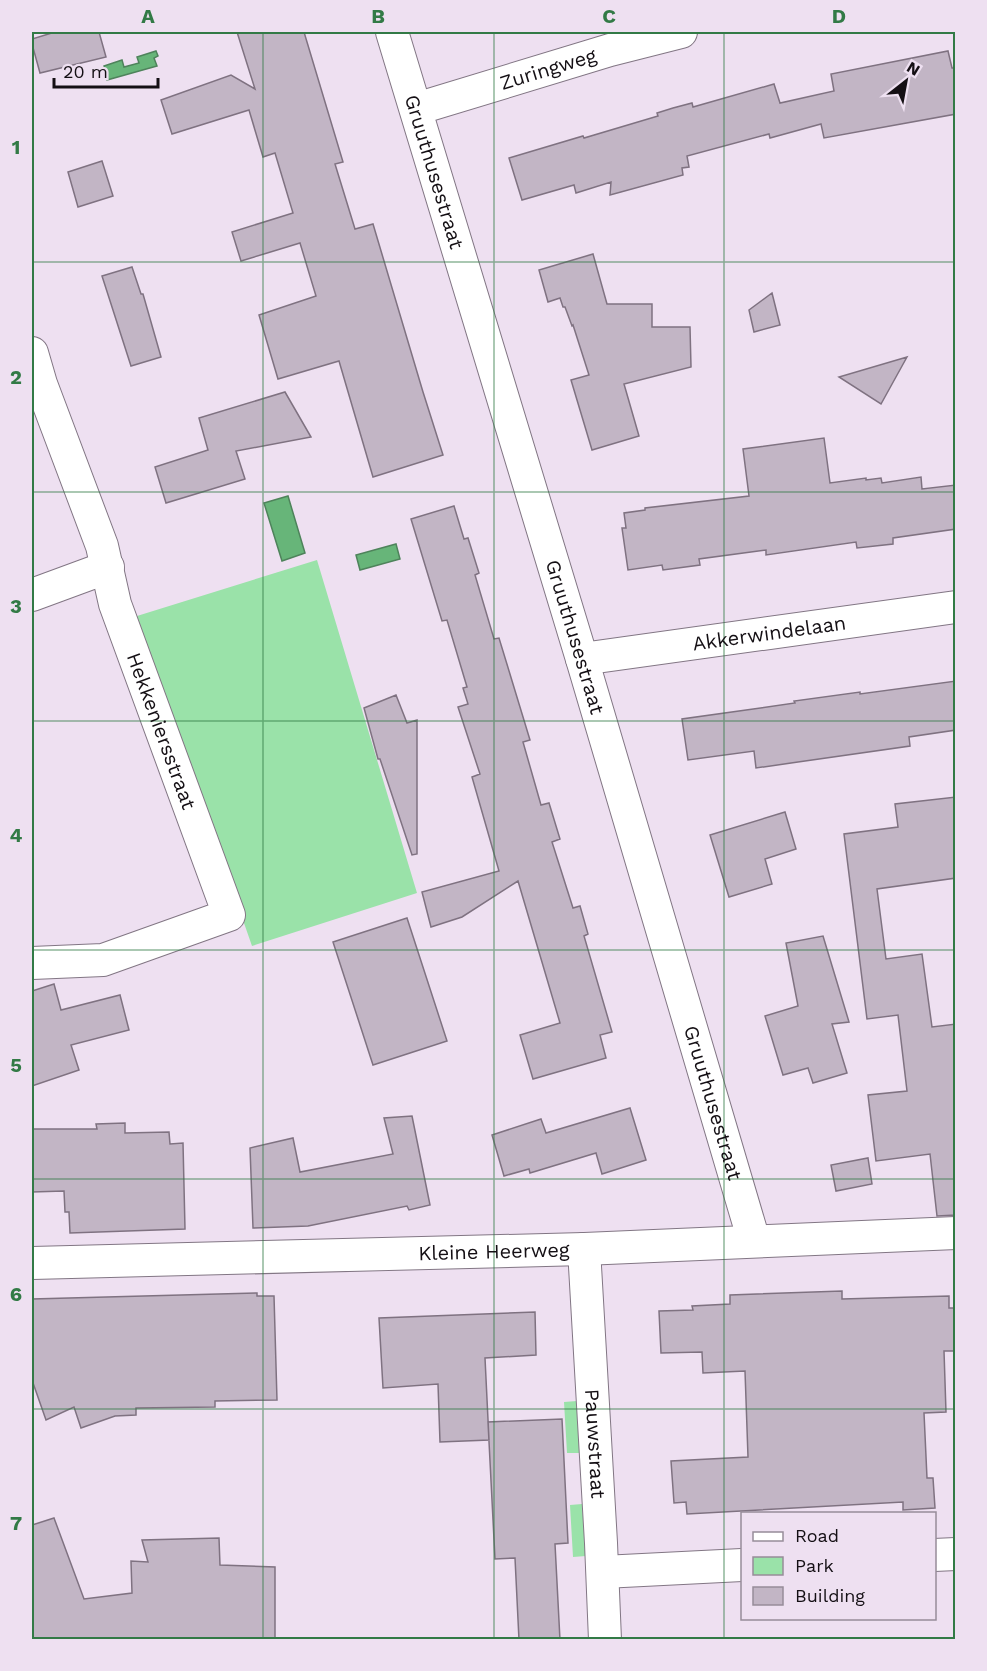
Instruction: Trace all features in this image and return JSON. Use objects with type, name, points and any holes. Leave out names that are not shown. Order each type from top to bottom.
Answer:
[{"type":"street","name":"Gruuthusestraat","points":[[392,32],[582,659],[754,1241]]},
{"type":"street","name":"Zuringweg","points":[[416,109],[610,50],[681,32]]},
{"type":"street","name":"Hekkeniersstraat","points":[[32,353],[41,384],[102,546],[115,604],[229,915],[103,960],[32,963]]},
{"type":"street","points":[[32,595],[108,567]]},
{"type":"street","name":"Akkerwindelaan","points":[[582,659],[956,607]]},
{"type":"street","name":"Kleine Heerweg","points":[[32,1263],[584,1249],[956,1233]]},
{"type":"street","name":"Pauwstraat","points":[[584,1249],[605,1640]]},
{"type":"street","points":[[936,1555],[956,1554]]},
{"type":"street","points":[[603,1572],[741,1565]]},
{"type":"green space","points":[[317,560],[417,893],[252,946],[137,616]]},
{"type":"green space","points":[[577,1401],[580,1453],[567,1453],[564,1402]]},
{"type":"green space","points":[[582,1504],[586,1556],[573,1557],[570,1505]]},
{"type":"shaded area","points":[[156,51],[158,56],[154,58],[157,66],[107,80],[104,66],[122,60],[124,67],[139,63],[137,57]]},
{"type":"shaded area","points":[[288,496],[305,553],[282,561],[264,503]]},
{"type":"shaded area","points":[[396,544],[400,559],[360,570],[356,555]]},
{"type":"building","points":[[55,32],[99,32],[106,57],[40,73],[32,39]]},
{"type":"building","points":[[237,32],[304,32],[343,162],[335,164],[355,229],[373,224],[443,455],[373,477],[339,361],[278,379],[259,315],[316,296],[300,243],[241,261],[232,232],[293,213],[275,153],[263,157],[249,110],[172,134],[161,100],[231,75],[255,89]]},
{"type":"building","points":[[948,51],[952,68],[956,68],[956,114],[824,138],[821,124],[770,138],[769,134],[687,156],[689,167],[682,168],[683,175],[610,195],[611,182],[576,193],[574,185],[522,200],[509,158],[658,116],[657,113],[673,108],[692,103],[693,107],[774,84],[780,103],[834,91],[831,74]]},
{"type":"building","points":[[102,161],[113,196],[78,207],[68,172]]},
{"type":"building","points":[[593,254],[607,304],[652,304],[652,327],[690,327],[691,367],[624,384],[639,436],[592,450],[571,380],[589,375],[565,307],[560,298],[548,302],[539,270]]},
{"type":"building","points":[[132,267],[141,294],[143,294],[161,357],[131,366],[102,276]]},
{"type":"building","points":[[772,293],[780,325],[754,332],[749,310]]},
{"type":"building","points":[[907,357],[881,404],[839,377]]},
{"type":"building","points":[[285,392],[311,437],[236,451],[245,479],[166,503],[155,467],[208,450],[199,418]]},
{"type":"building","points":[[824,438],[830,483],[881,478],[882,483],[921,477],[922,489],[956,485],[956,529],[893,538],[893,544],[857,548],[856,542],[766,555],[766,550],[699,559],[700,565],[663,570],[662,565],[628,570],[622,528],[626,528],[624,513],[645,510],[645,508],[749,496],[743,449]]},
{"type":"building","points":[[454,506],[464,539],[468,538],[479,573],[475,575],[494,639],[499,638],[530,740],[523,742],[541,805],[549,803],[560,839],[552,842],[573,908],[580,906],[588,934],[584,936],[612,1032],[600,1035],[606,1058],[533,1079],[520,1035],[560,1023],[518,881],[462,917],[431,927],[422,892],[499,871],[472,777],[480,774],[458,707],[468,704],[463,688],[467,687],[447,620],[442,621],[411,519]]},
{"type":"building","points":[[956,681],[956,730],[909,737],[910,746],[756,768],[754,751],[688,760],[682,719],[795,703],[794,701]]},
{"type":"building","points":[[396,695],[407,723],[417,720],[417,854],[412,855],[380,759],[378,759],[364,708]]},
{"type":"building","points":[[956,797],[956,878],[877,889],[886,959],[922,954],[932,1027],[956,1024],[956,1215],[937,1216],[930,1154],[876,1161],[868,1095],[907,1091],[898,1015],[867,1019],[844,834],[898,827],[895,804]]},
{"type":"building","points":[[785,812],[796,849],[765,859],[772,884],[729,897],[710,835]]},
{"type":"building","points":[[407,918],[447,1041],[373,1065],[333,942]]},
{"type":"building","points":[[823,936],[849,1022],[832,1024],[847,1073],[813,1083],[808,1068],[783,1075],[765,1016],[798,1006],[786,943]]},
{"type":"building","points":[[54,984],[61,1010],[120,995],[129,1030],[71,1045],[79,1070],[32,1086],[32,991]]},
{"type":"building","points":[[630,1108],[646,1160],[602,1174],[596,1153],[530,1173],[529,1169],[504,1176],[492,1135],[541,1119],[546,1133]]},
{"type":"building","points":[[412,1116],[430,1205],[409,1210],[407,1206],[308,1226],[253,1228],[250,1148],[293,1138],[300,1172],[393,1154],[384,1118]]},
{"type":"building","points":[[125,1123],[125,1133],[169,1132],[170,1144],[183,1143],[185,1229],[70,1233],[69,1212],[65,1212],[64,1191],[32,1192],[32,1129],[97,1129],[96,1124]]},
{"type":"building","points":[[868,1158],[872,1184],[836,1191],[831,1165]]},
{"type":"building","points":[[842,1291],[842,1299],[949,1296],[949,1308],[956,1308],[956,1351],[944,1351],[946,1412],[924,1413],[927,1478],[933,1478],[935,1508],[903,1510],[903,1502],[687,1514],[686,1502],[674,1503],[671,1461],[748,1457],[745,1371],[703,1373],[702,1352],[661,1353],[659,1311],[693,1310],[692,1306],[730,1304],[730,1295]]},
{"type":"building","points":[[257,1293],[257,1296],[274,1296],[277,1400],[215,1401],[215,1407],[136,1408],[136,1415],[115,1416],[81,1428],[74,1407],[46,1420],[32,1380],[32,1299]]},
{"type":"building","points":[[535,1312],[536,1355],[485,1358],[489,1440],[440,1442],[438,1384],[383,1388],[379,1318]]},
{"type":"building","points":[[562,1419],[568,1543],[555,1544],[560,1640],[519,1640],[515,1558],[495,1559],[488,1422]]},
{"type":"building","points":[[54,1518],[84,1599],[132,1593],[131,1561],[148,1562],[142,1540],[219,1538],[220,1565],[275,1567],[275,1640],[32,1640],[32,1525]]}]
